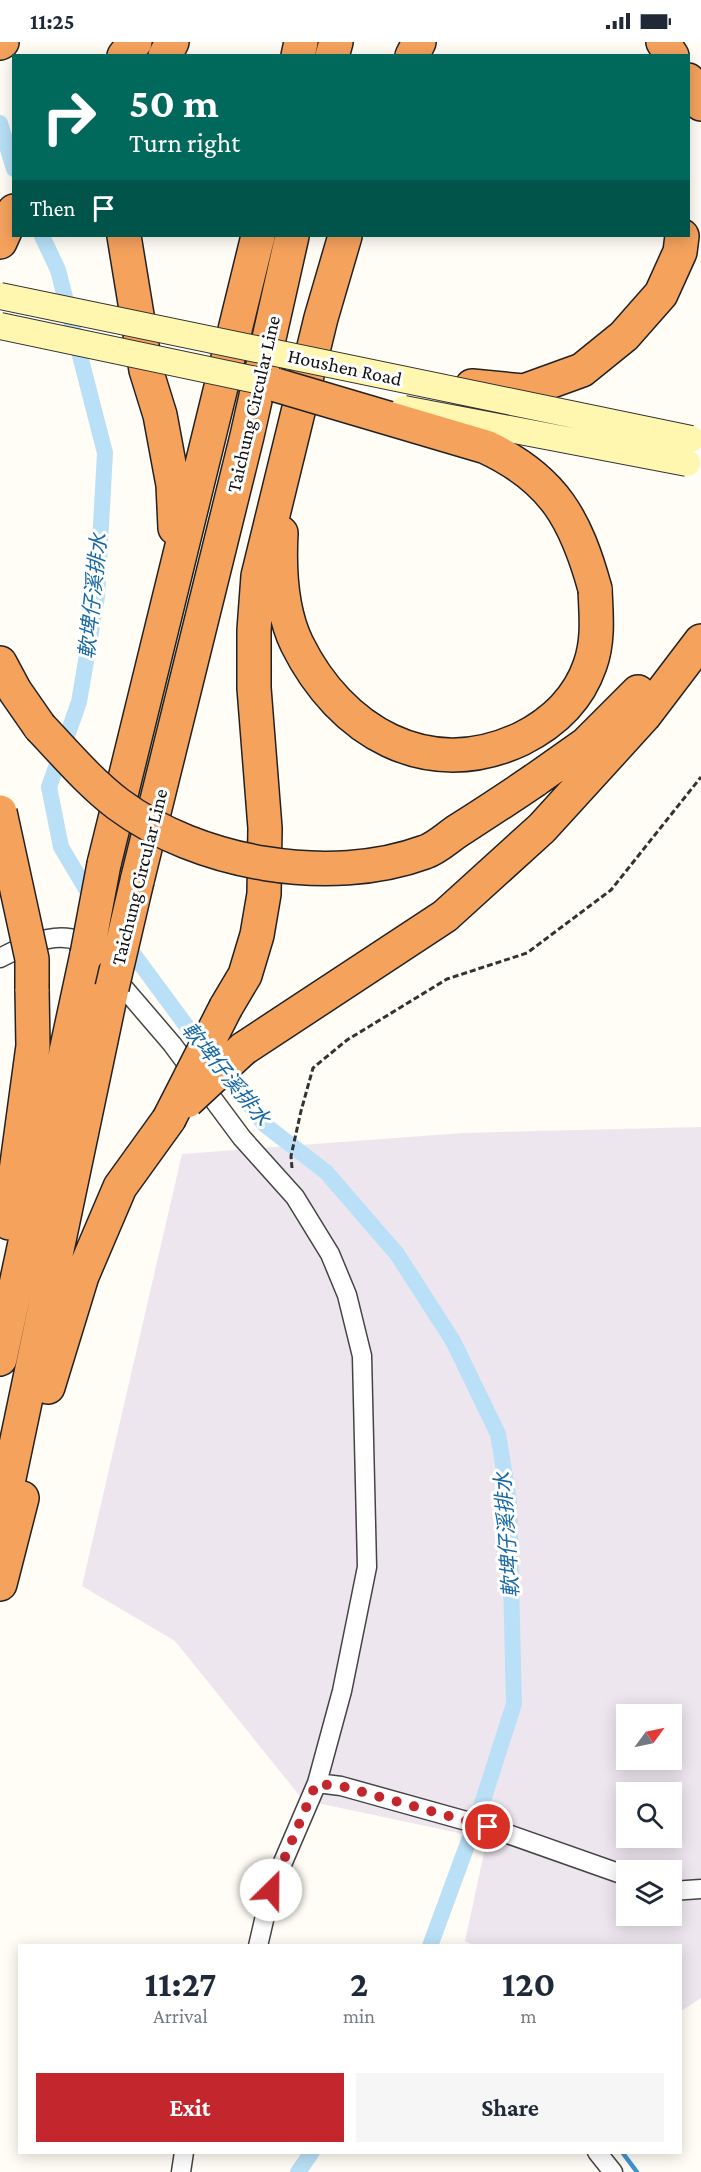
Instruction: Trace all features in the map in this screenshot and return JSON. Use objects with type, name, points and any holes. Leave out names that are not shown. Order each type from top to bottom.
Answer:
[{"type":"highway","points":[[126,54],[135,42]]},
{"type":"highway","points":[[690,84],[701,104]]},
{"type":"highway","points":[[0,242],[12,215]]},
{"type":"highway","points":[[124,237],[146,370],[160,415],[173,485],[174,571]]},
{"type":"highway","name":"Taichung Circular Line","points":[[0,1359],[87,954],[104,864],[258,237]]},
{"type":"highway","name":"Taichung Circular Line","points":[[0,1521],[112,988],[244,447],[292,237]]},
{"type":"highway","points":[[0,1584],[51,1371],[82,1276],[120,1187],[169,1119],[226,1007],[245,975],[257,935],[264,894],[265,828],[257,747],[254,630],[258,576],[321,318],[344,237]]},
{"type":"highway","points":[[401,379],[524,391],[582,370],[624,336],[661,294],[680,252],[682,237]]},
{"type":"highway","points":[[276,385],[486,447],[512,459],[542,484],[568,515],[584,550],[595,589],[597,631],[590,665],[569,706],[537,731],[503,747],[454,757],[400,747],[355,721],[320,684],[296,643],[282,594],[280,552],[285,470]]},
{"type":"highway","points":[[0,663],[15,691],[40,727],[80,770],[118,804],[158,827],[208,850],[251,862],[295,868],[356,869],[426,852],[535,780],[585,744],[701,634]]},
{"type":"highway","points":[[169,1119],[243,1049],[445,916],[542,828],[644,716],[701,641]]},
{"type":"highway","points":[[0,812],[32,959],[33,1046],[0,1294]]},
{"type":"street","name":"Houshen Road","points":[[0,296],[401,379],[689,451],[276,385],[0,327]]},
{"type":"street","points":[[0,958],[19,948],[56,937],[83,941],[172,1044],[242,1138],[295,1197],[330,1254],[347,1295],[362,1356],[367,1567],[342,1691],[316,1784],[271,1890],[258,1944]]},
{"type":"street","points":[[316,1784],[341,1786],[443,1813],[616,1872]]},
{"type":"street","points":[[682,1890],[701,1889]]},
{"type":"street","points":[[181,2172],[183,2154]]},
{"type":"street","points":[[599,2154],[613,2172]]},
{"type":"path","points":[[295,1197],[291,1156],[313,1068],[346,1040],[447,979],[527,953],[611,890],[701,777]]},
{"type":"shaded area","points":[[701,1127],[701,1998],[682,2010],[682,1944],[471,1944],[465,1941],[487,1839],[303,1800],[175,1641],[82,1586],[182,1154],[463,1133]]},
{"type":"waterway","name":"軟埤仔溪排水","points":[[0,123],[12,162]]},
{"type":"waterway","name":"軟埤仔溪排水","points":[[42,237],[58,270],[105,453],[97,597],[79,702],[49,787],[61,847],[89,894],[188,1028],[265,1125],[326,1172],[397,1254],[453,1341],[498,1434],[509,1501],[514,1704],[479,1813],[431,1944]]},
{"type":"waterway","name":"軟埤仔溪排水","points":[[298,2172],[311,2154]]},
{"type":"waterway","points":[[624,2154],[637,2172]]},
{"type":"route","points":[[271,1890],[316,1784],[341,1786],[488,1827]]}]
